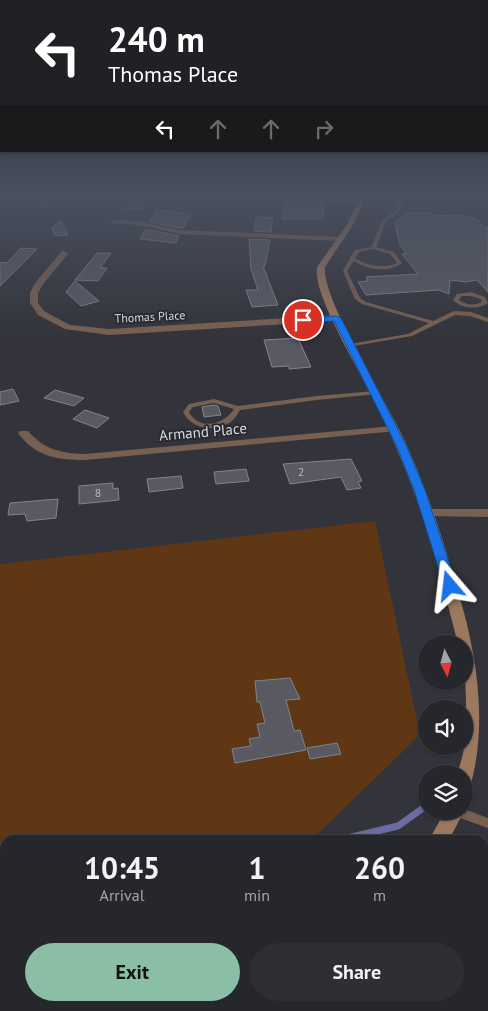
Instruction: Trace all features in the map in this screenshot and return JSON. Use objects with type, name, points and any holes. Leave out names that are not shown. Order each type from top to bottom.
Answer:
[{"type":"main road","points":[[339,241],[321,267],[320,274],[336,318],[393,429],[427,513],[469,654],[476,699],[473,749],[468,765]]},
{"type":"main road","points":[[442,835],[451,820]]},
{"type":"street","name":"Thomas Place","points":[[65,253],[39,283],[34,293],[34,303],[41,313],[68,327],[92,331],[118,332],[336,318]]},
{"type":"street","name":"Armand Place","points":[[24,434],[37,448],[46,453],[85,457],[393,429]]},
{"type":"street","points":[[427,513],[488,513]]},
{"type":"lane","points":[[373,248],[376,241]]},
{"type":"lane","points":[[352,257],[355,260],[375,267],[396,266],[400,263],[392,253],[373,248],[357,251],[352,257],[345,271],[358,299],[364,303],[434,323]]},
{"type":"lane","points":[[350,346],[410,335],[470,306],[483,304],[485,300],[480,296],[471,294],[456,296],[458,302],[470,306]]},
{"type":"lane","points":[[454,313],[471,314],[488,320]]},
{"type":"lane","points":[[238,408],[231,417],[214,425],[205,426],[193,423],[188,418],[186,412],[191,405],[206,401],[222,402],[238,408],[374,393]]},
{"type":"lane","points":[[473,817],[488,823]]},
{"type":"shaded area","points":[[375,521],[418,725],[418,737],[316,835],[0,835],[0,564]]},
{"type":"building","points":[[249,241],[270,241],[265,266],[263,266],[278,305],[252,307],[246,290],[258,290],[251,269]]},
{"type":"building","points":[[399,241],[488,241],[488,292],[477,280],[466,282],[450,280],[449,294],[439,290],[366,295],[358,282],[368,281],[366,277],[418,274],[402,254],[407,253],[400,246]]},
{"type":"building","points":[[21,248],[37,249],[0,286],[0,262],[7,263]]},
{"type":"building","points":[[97,253],[111,253],[100,268],[107,268],[98,281],[75,280]]},
{"type":"building","points":[[75,281],[99,301],[81,306],[66,292]]},
{"type":"building","points":[[298,338],[311,367],[289,369],[289,366],[272,367],[264,340]]},
{"type":"building","points":[[13,389],[19,401],[0,405],[0,392]]},
{"type":"building","points":[[55,390],[84,398],[74,406],[44,398]]},
{"type":"building","points":[[218,406],[221,415],[204,417],[202,407]]},
{"type":"building","points":[[85,410],[109,418],[97,428],[73,419]]},
{"type":"building","points":[[351,459],[362,481],[358,482],[361,488],[347,490],[341,477],[290,484],[283,464]]},
{"type":"building","points":[[246,469],[249,481],[216,484],[214,472]]},
{"type":"building","points":[[181,476],[183,488],[149,492],[147,479]]},
{"type":"building","points":[[113,483],[113,489],[118,488],[119,500],[79,504],[79,486]]},
{"type":"building","points":[[58,499],[56,518],[27,521],[25,514],[8,515],[10,503]]},
{"type":"building","points":[[290,678],[300,699],[286,700],[294,731],[300,730],[306,750],[235,763],[232,749],[251,746],[249,739],[260,737],[257,724],[265,723],[260,702],[257,702],[255,681]]},
{"type":"building","points":[[337,743],[341,754],[310,759],[307,748]]},
{"type":"waterway","points":[[360,835],[398,826],[418,812]]},
{"type":"route","points":[[303,320],[336,318],[402,447],[419,490],[450,586]]}]
